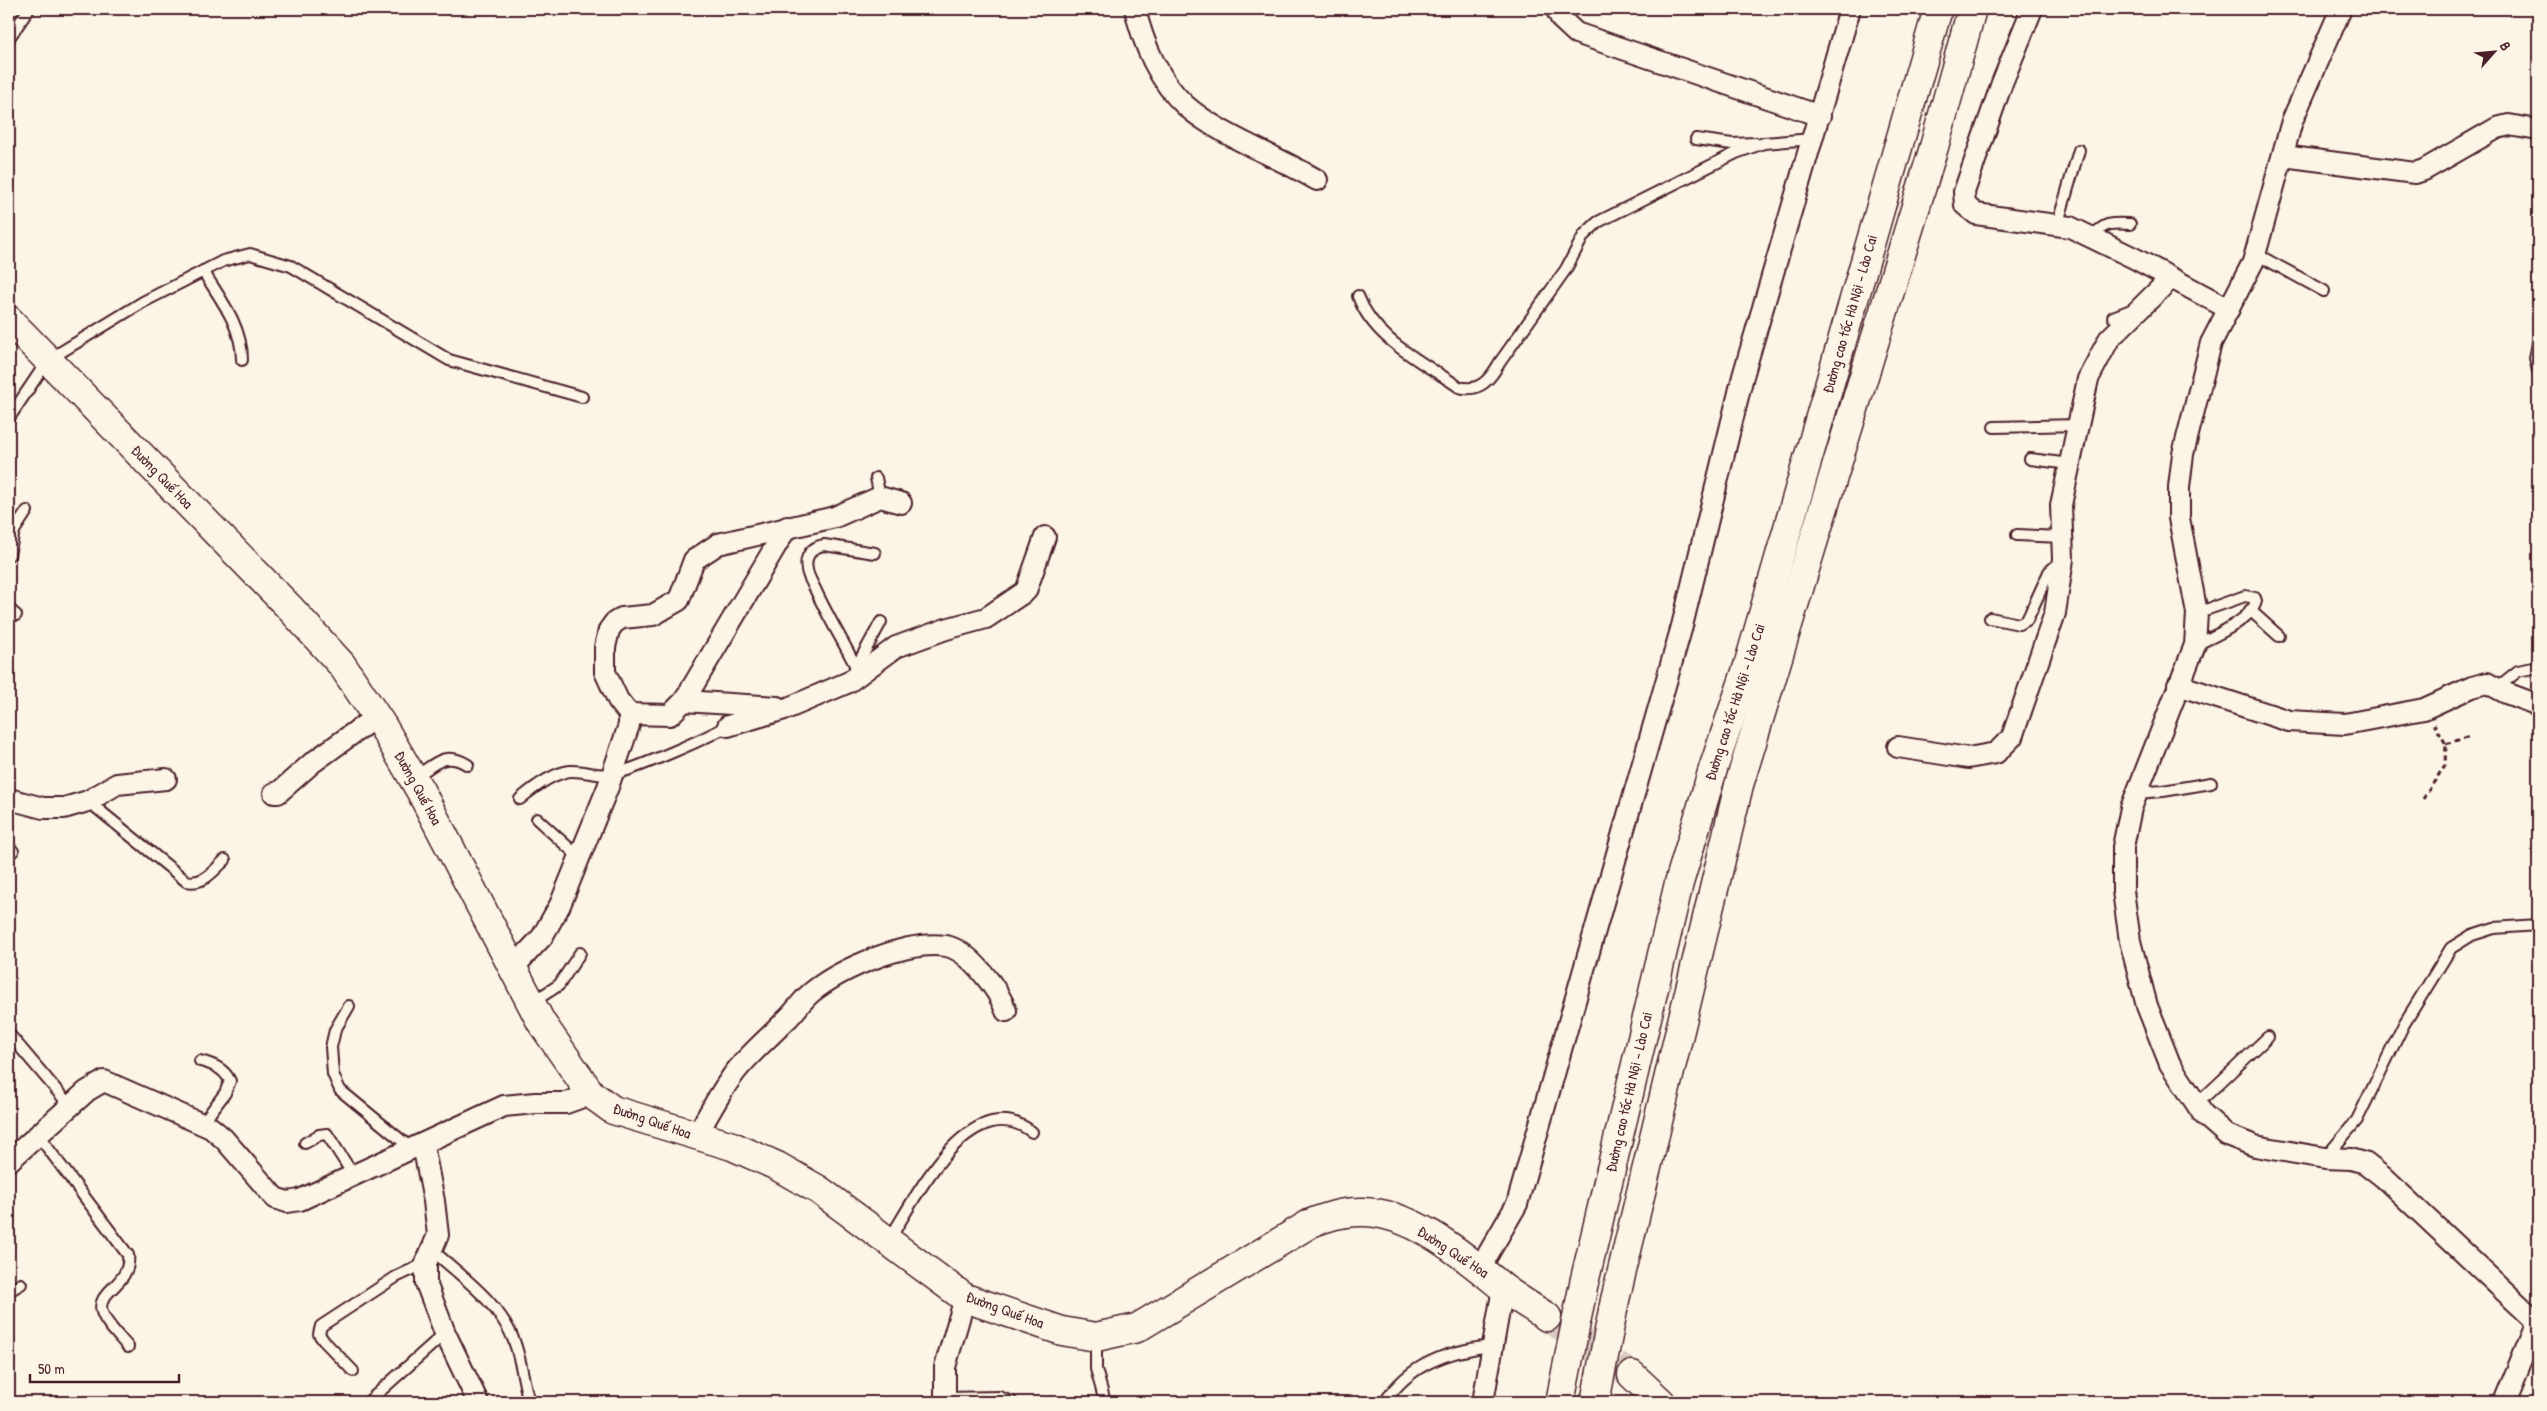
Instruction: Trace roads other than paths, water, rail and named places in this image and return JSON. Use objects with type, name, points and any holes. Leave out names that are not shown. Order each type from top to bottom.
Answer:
[{"type":"main road","name":"Đường cao tốc Hà Nội - Lào Cai","points":[[1560,1402],[1584,1283],[1679,883],[1713,770],[1748,666],[1938,9]]},
{"type":"main road","name":"Đường cao tốc Hà Nội - Lào Cai","points":[[1595,1402],[1615,1300],[1739,785],[1934,147],[1972,9]]},
{"type":"main road","name":"Đường Quế Hoa","points":[[9,320],[289,607],[342,665],[377,716],[413,779],[531,1003],[565,1060],[591,1094],[614,1110],[732,1146],[777,1166],[819,1190],[966,1298],[1062,1330],[1096,1338],[1137,1328],[1310,1223],[1335,1214],[1360,1212],[1388,1216],[1424,1231],[1480,1268],[1503,1288],[1547,1318]]},
{"type":"main road","points":[[1632,1375],[1661,1402]]},
{"type":"street","points":[[1135,9],[1139,29],[1154,60],[1168,84],[1186,106],[1221,129],[1286,161],[1316,180]]},
{"type":"street","points":[[1556,9],[1562,20],[1576,34],[1820,116]]},
{"type":"street","points":[[1480,1268],[1518,1204],[1682,626],[1742,376],[1850,9]]},
{"type":"street","points":[[2032,9],[2002,83],[1964,192],[1965,205],[1976,214],[2070,227],[2229,309]]},
{"type":"street","points":[[2341,9],[2292,121],[2256,254],[2208,352],[2183,454],[2179,488],[2179,518],[2197,613],[2195,645],[2136,793],[2123,847],[2123,891],[2130,941],[2147,1006],[2166,1055],[2203,1114],[2227,1135],[2255,1146],[2325,1158],[2351,1159],[2365,1163],[2538,1320],[2522,1364],[2504,1402]]},
{"type":"street","points":[[2283,156],[2415,173],[2424,170],[2497,128],[2509,125],[2538,130]]},
{"type":"street","points":[[1898,747],[1968,758],[1996,753],[2012,737],[2055,613],[2063,559],[2061,505],[2088,378],[2109,339],[2171,278]]},
{"type":"street","points":[[513,968],[542,937],[560,905],[612,775],[629,725],[629,714],[618,700],[605,672],[605,647],[608,630],[622,618],[653,615],[679,600],[694,560],[718,544],[835,517],[878,488],[901,504]]},
{"type":"street","points":[[629,714],[670,714],[684,700],[787,527]]},
{"type":"street","points":[[728,726],[788,708],[852,674],[896,647],[946,629],[986,618],[1026,591],[1045,537]]},
{"type":"street","points":[[2178,686],[2289,721],[2345,724],[2424,709],[2472,687],[2487,683],[2498,687],[2506,693],[2538,705]]},
{"type":"street","points":[[684,700],[737,698],[788,708]]},
{"type":"street","points":[[274,794],[278,793],[312,763],[377,716]]},
{"type":"street","points":[[9,799],[43,808],[64,808],[88,801],[116,784],[166,779]]},
{"type":"street","points":[[696,1136],[739,1067],[811,993],[854,965],[890,953],[920,947],[945,946],[956,950],[991,983],[1001,997],[1006,1011]]},
{"type":"street","points":[[9,1161],[70,1106],[104,1080],[202,1124],[224,1139],[274,1198],[287,1202],[300,1200],[504,1106],[535,1102],[566,1103],[591,1094]]},
{"type":"street","points":[[417,1147],[434,1202],[438,1235],[429,1256],[426,1283],[445,1333],[478,1402]]},
{"type":"street","points":[[1483,1402],[1491,1346],[1503,1288]]},
{"type":"street","points":[[945,1400],[944,1367],[966,1298]]},
{"type":"lane","points":[[9,38],[29,9]]},
{"type":"lane","points":[[1696,139],[1732,144],[1812,139]]},
{"type":"lane","points":[[1358,296],[1371,322],[1393,342],[1459,387],[1466,389],[1482,385],[1492,376],[1566,269],[1584,236],[1598,222],[1736,153],[1764,143]]},
{"type":"lane","points":[[2057,226],[2079,150]]},
{"type":"lane","points":[[2093,238],[2097,231],[2108,224],[2130,224]]},
{"type":"lane","points":[[9,418],[48,360],[143,302],[223,261],[250,254],[291,266],[449,360],[582,396]]},
{"type":"lane","points":[[2256,254],[2324,291]]},
{"type":"lane","points":[[203,271],[236,325],[242,347],[242,360]]},
{"type":"lane","points":[[2113,317],[2142,306]]},
{"type":"lane","points":[[2538,343],[2535,358],[2538,371]]},
{"type":"lane","points":[[1994,427],[2078,425]]},
{"type":"lane","points":[[2030,459],[2070,464]]},
{"type":"lane","points":[[9,555],[12,529],[27,511]]},
{"type":"lane","points":[[2017,536],[2062,537]]},
{"type":"lane","points":[[852,674],[807,570],[806,560],[810,552],[816,547],[824,545],[876,553]]},
{"type":"lane","points":[[1990,618],[2019,624],[2027,620],[2049,572],[2063,559]]},
{"type":"lane","points":[[2195,645],[2226,630],[2250,610],[2256,601],[2255,598],[2245,596],[2197,613]]},
{"type":"lane","points":[[2250,610],[2279,636]]},
{"type":"lane","points":[[852,674],[881,622]]},
{"type":"lane","points":[[2498,687],[2518,671],[2538,667]]},
{"type":"lane","points":[[520,799],[532,789],[570,771],[612,775],[728,726],[733,718],[737,698]]},
{"type":"lane","points":[[413,779],[444,759],[457,758],[468,764]]},
{"type":"lane","points":[[2136,793],[2163,791],[2211,783]]},
{"type":"lane","points":[[88,801],[186,881],[199,882],[207,878],[225,860]]},
{"type":"lane","points":[[537,820],[579,857]]},
{"type":"lane","points":[[2325,1158],[2357,1120],[2404,1024],[2451,948],[2472,935],[2494,928],[2538,925]]},
{"type":"lane","points":[[531,1003],[559,985],[580,953]]},
{"type":"lane","points":[[349,1006],[336,1030],[331,1047],[333,1074],[340,1090],[417,1147]]},
{"type":"lane","points":[[9,1034],[70,1106]]},
{"type":"lane","points":[[2196,1104],[2268,1037]]},
{"type":"lane","points":[[200,1061],[215,1065],[224,1072],[230,1081],[224,1093],[202,1124]]},
{"type":"lane","points":[[888,1242],[938,1161],[951,1146],[985,1125],[1006,1120],[1023,1125],[1032,1132]]},
{"type":"lane","points":[[305,1142],[319,1134],[327,1134],[354,1176]]},
{"type":"lane","points":[[38,1135],[128,1255],[129,1265],[127,1273],[102,1299],[101,1306],[105,1318],[128,1346]]},
{"type":"lane","points":[[354,1371],[323,1340],[318,1330],[320,1326],[429,1256],[478,1290],[509,1331],[514,1341],[528,1398]]},
{"type":"lane","points":[[9,1291],[21,1284]]},
{"type":"lane","points":[[368,1402],[445,1333]]},
{"type":"lane","points":[[1096,1338],[1096,1369],[1105,1402]]},
{"type":"lane","points":[[1385,1402],[1394,1387],[1414,1369],[1464,1349],[1491,1346]]},
{"type":"lane","points":[[945,1400],[999,1397],[1012,1402]]},
{"type":"tunnel","points":[[1547,1317],[1632,1375]]}]
